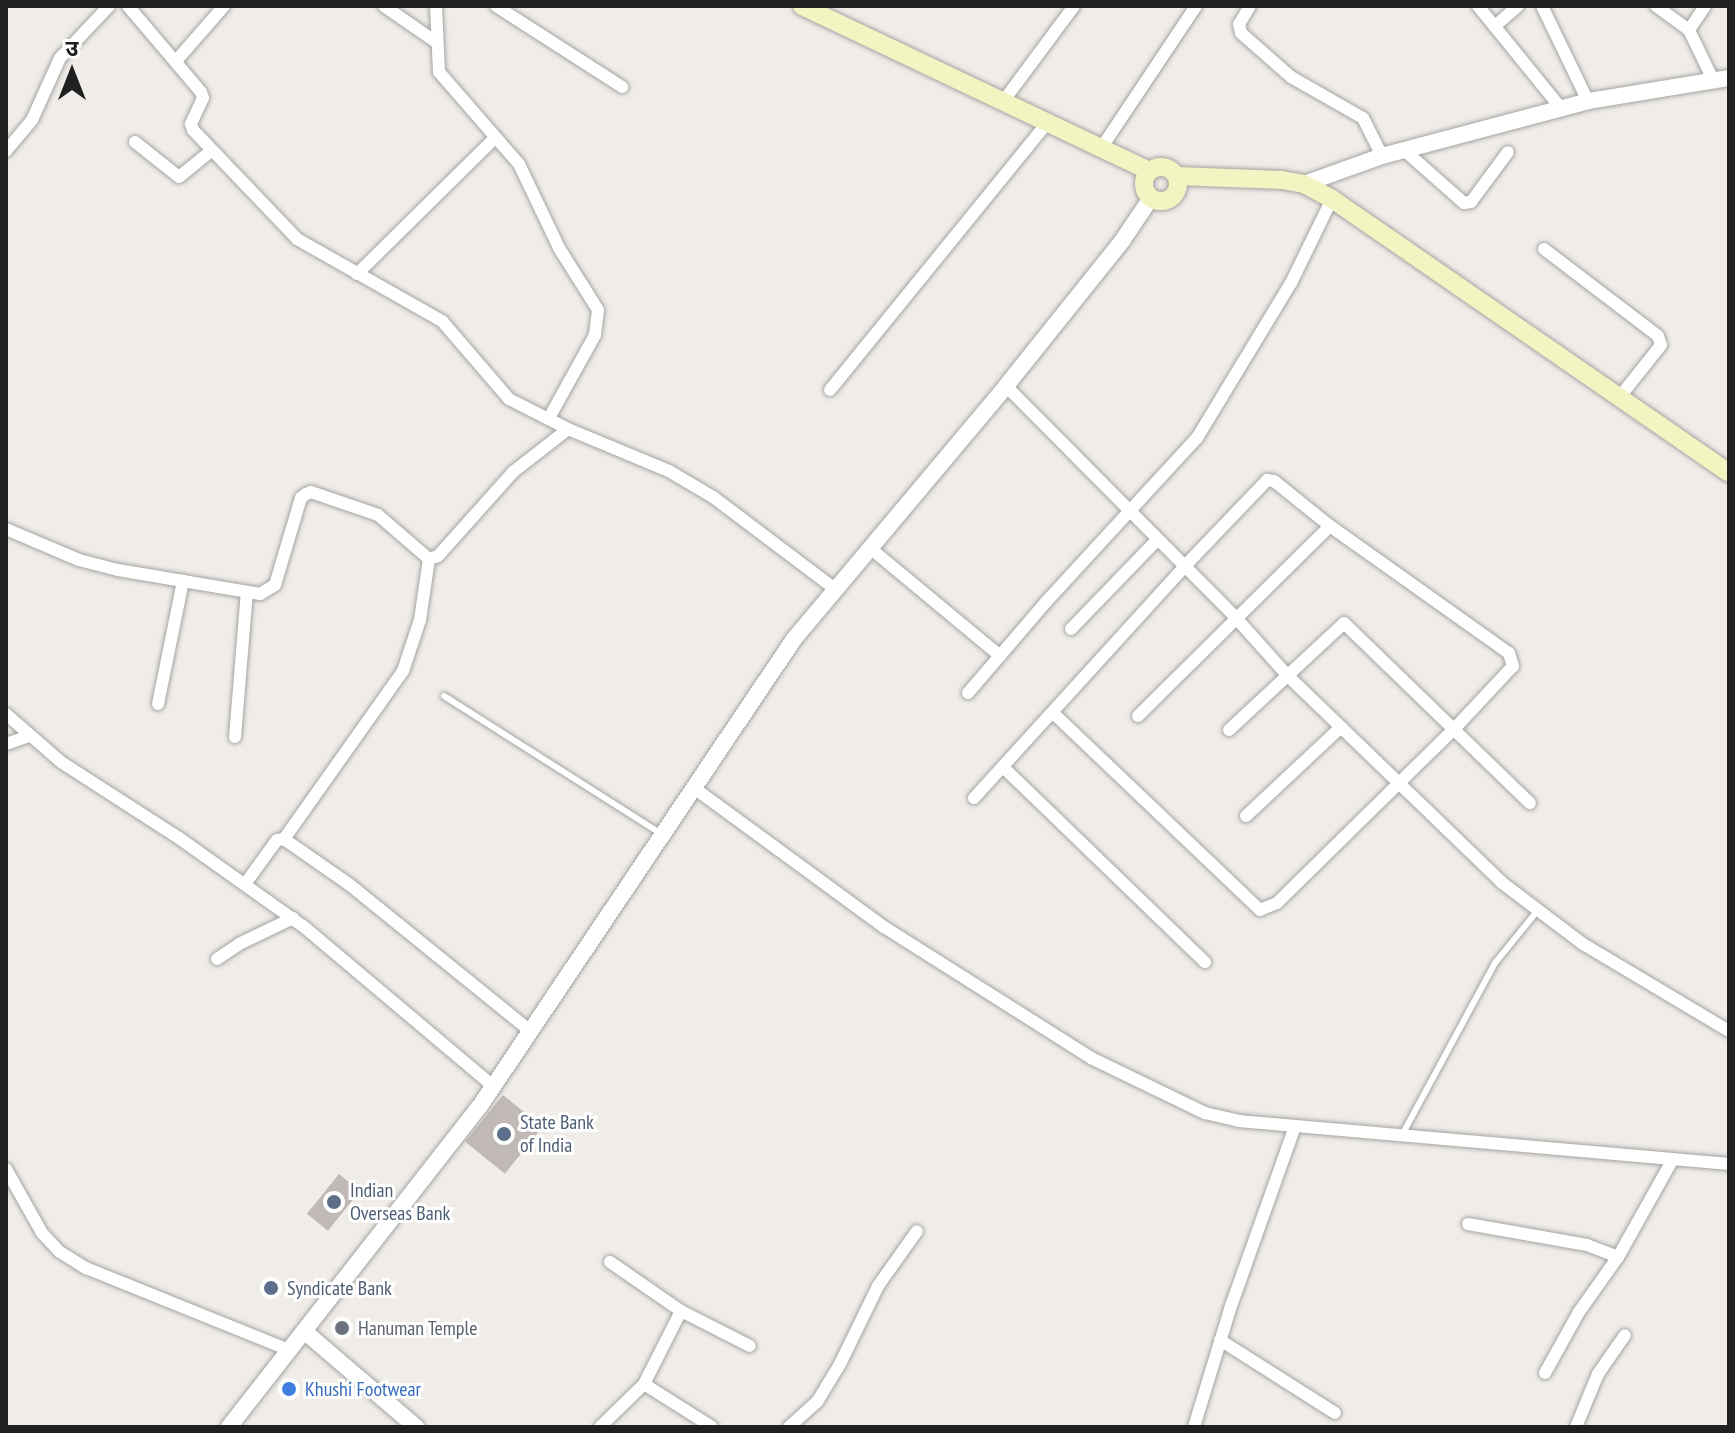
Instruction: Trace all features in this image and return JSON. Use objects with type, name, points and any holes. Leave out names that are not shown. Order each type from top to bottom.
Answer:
[{"type":"main road","points":[[802,6],[1149,171],[1167,167],[1177,176],[1304,184],[1332,199],[1729,473]]},
{"type":"main road","points":[[1149,171],[1144,184],[1151,198],[1162,201],[1173,197],[1178,187],[1177,176]]},
{"type":"street","points":[[6,151],[32,120],[60,58],[109,6]]},
{"type":"street","points":[[128,6],[201,92],[203,98],[191,124],[211,151],[297,239],[442,321],[509,399],[568,429],[669,471],[713,497],[835,589]]},
{"type":"street","points":[[176,61],[224,6]]},
{"type":"street","points":[[384,6],[436,42]]},
{"type":"street","points":[[436,6],[439,72],[519,164],[559,248],[598,310],[595,335],[549,418]]},
{"type":"street","points":[[496,6],[622,87]]},
{"type":"street","points":[[1002,103],[1074,6]]},
{"type":"street","points":[[1100,150],[1196,6]]},
{"type":"street","points":[[1250,6],[1239,24],[1241,33],[1291,77],[1363,118],[1382,156]]},
{"type":"street","points":[[1478,6],[1561,108]]},
{"type":"street","points":[[1495,26],[1518,6]]},
{"type":"street","points":[[1542,6],[1588,101]]},
{"type":"street","points":[[1304,184],[1382,156],[1588,101],[1722,80],[1689,30],[1656,6]]},
{"type":"street","points":[[1689,30],[1705,6]]},
{"type":"street","points":[[830,390],[1046,124]]},
{"type":"street","points":[[357,274],[495,138]]},
{"type":"street","points":[[135,142],[179,177],[211,151]]},
{"type":"street","points":[[1404,150],[1464,203],[1471,202],[1508,152]]},
{"type":"street","points":[[229,1427],[493,1086],[794,639],[1006,386],[1122,241],[1151,198]]},
{"type":"street","points":[[968,693],[1205,426],[1291,283],[1332,199]]},
{"type":"street","points":[[1544,249],[1658,336],[1661,345],[1618,399]]},
{"type":"street","points":[[1006,386],[1156,541],[1237,619],[1287,675],[1501,882],[1583,944],[1729,1031]]},
{"type":"street","points":[[429,559],[438,556],[513,472],[568,429]]},
{"type":"street","points":[[974,798],[1267,480],[1274,481],[1330,526],[1509,653],[1513,666],[1510,673],[1277,903],[1260,910],[1053,713]]},
{"type":"street","points":[[6,529],[79,560],[260,594],[275,585],[301,498],[311,492],[378,515],[429,559]]},
{"type":"street","points":[[1138,716],[1330,526]]},
{"type":"street","points":[[1071,629],[1156,541]]},
{"type":"street","points":[[870,548],[1000,656]]},
{"type":"street","points":[[284,839],[403,671],[420,620],[429,559]]},
{"type":"street","points":[[158,704],[183,581]]},
{"type":"street","points":[[235,737],[247,592]]},
{"type":"street","points":[[1229,730],[1344,623],[1530,803]]},
{"type":"street","points":[[6,714],[61,762],[293,918],[493,1086]]},
{"type":"street","points":[[1246,816],[1341,727]]},
{"type":"street","points":[[6,744],[29,736]]},
{"type":"street","points":[[1003,767],[1205,962]]},
{"type":"street","points":[[694,788],[884,927],[1091,1058],[1205,1113],[1295,1126],[1729,1164]]},
{"type":"street","points":[[245,884],[277,840],[284,839],[350,885],[530,1031]]},
{"type":"street","points":[[217,959],[239,944],[293,918]]},
{"type":"street","points":[[1194,1427],[1220,1340],[1295,1126]]},
{"type":"street","points":[[1545,1373],[1579,1312],[1618,1257],[1673,1159]]},
{"type":"street","points":[[6,1169],[42,1233],[60,1252],[86,1268],[289,1350]]},
{"type":"street","points":[[1468,1224],[1560,1239],[1618,1257]]},
{"type":"street","points":[[789,1427],[817,1402],[878,1286],[917,1231]]},
{"type":"street","points":[[610,1262],[681,1311],[750,1346]]},
{"type":"street","points":[[600,1427],[644,1384],[681,1311]]},
{"type":"street","points":[[304,1331],[416,1427]]},
{"type":"street","points":[[1576,1427],[1598,1374],[1625,1335]]},
{"type":"street","points":[[1220,1340],[1335,1413]]},
{"type":"street","points":[[644,1384],[712,1427]]},
{"type":"lane","points":[[444,696],[663,835]]},
{"type":"lane","points":[[1402,1136],[1495,963],[1538,910]]},
{"type":"building","name":"State Bank of India","points":[[503,1095],[543,1127],[505,1174],[465,1142]]},
{"type":"building","name":"Indian Overseas Bank","points":[[339,1174],[360,1191],[328,1231],[307,1214]]},
{"type":"place","name":"State Bank of India","points":[[504,1134]]},
{"type":"place","name":"Indian Overseas Bank","points":[[334,1202]]},
{"type":"place","name":"Syndicate Bank","points":[[271,1288]]},
{"type":"place","name":"Hanuman Temple","points":[[342,1328]]},
{"type":"place","name":"Khushi Footwear","points":[[289,1389]]}]
